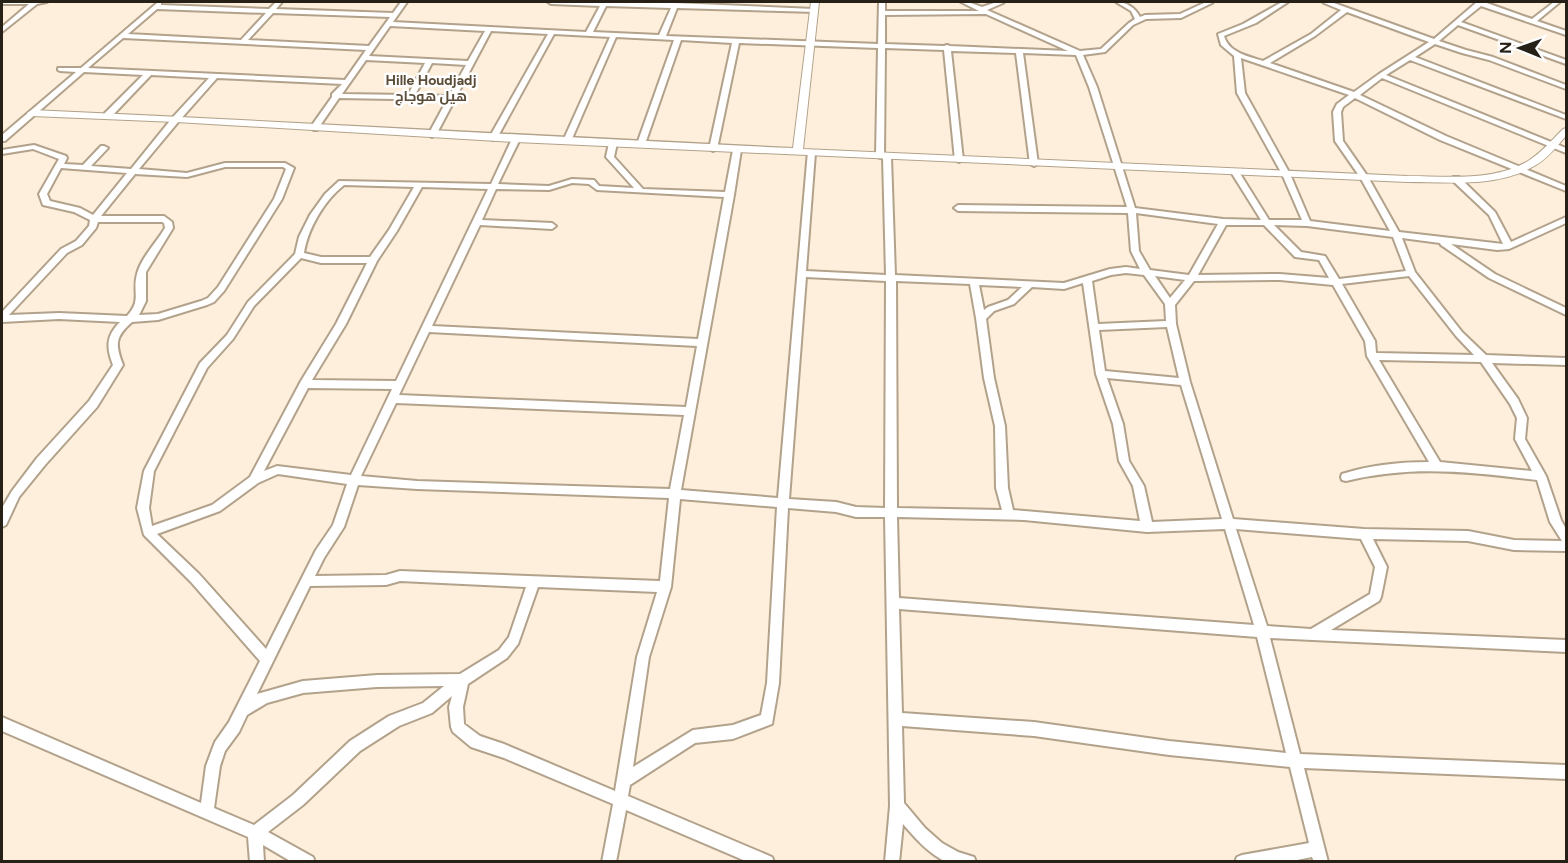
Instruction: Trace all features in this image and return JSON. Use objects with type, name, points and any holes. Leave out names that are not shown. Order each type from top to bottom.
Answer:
[{"type":"street","points":[[2,3],[44,2]]},
{"type":"street","points":[[2,138],[161,2]]},
{"type":"street","points":[[209,9],[217,2]]},
{"type":"street","points":[[243,43],[279,2]]},
{"type":"street","points":[[314,128],[404,2]]},
{"type":"street","points":[[551,2],[815,6],[798,152]]},
{"type":"street","points":[[882,2],[883,156],[891,276],[891,512],[897,806],[892,861]]},
{"type":"street","points":[[964,2],[1079,52],[1093,87],[1132,210],[1135,251],[1146,271],[1170,304],[1171,324],[1185,382],[1262,631],[1319,855],[1242,861]]},
{"type":"street","points":[[981,10],[1001,2]]},
{"type":"street","points":[[1119,2],[1133,10],[1139,20]]},
{"type":"street","points":[[387,24],[736,41],[1079,52],[1103,51],[1139,20],[1150,16],[1181,16],[1210,2]]},
{"type":"street","points":[[1285,2],[1258,21],[1236,32],[1220,35],[1223,44],[1237,55],[1355,94],[1443,138],[1566,189]]},
{"type":"street","points":[[1326,2],[1469,54],[1491,58],[1566,87]]},
{"type":"street","points":[[1566,33],[1480,2],[1435,41],[1355,94],[1340,106],[1337,112],[1337,132],[1343,148],[1364,177],[1397,236],[1411,273],[1434,304],[1482,358],[1514,402],[1522,418],[1520,439],[1541,476],[1556,522],[1566,538]]},
{"type":"street","points":[[1533,21],[1557,2]]},
{"type":"street","points":[[2,30],[34,3]]},
{"type":"street","points":[[589,33],[605,3]]},
{"type":"street","points":[[662,37],[675,5]]},
{"type":"street","points":[[155,8],[335,10],[395,15]]},
{"type":"street","points":[[1264,63],[1312,35],[1346,9]]},
{"type":"street","points":[[882,13],[989,14]]},
{"type":"street","points":[[1458,23],[1566,62]]},
{"type":"street","points":[[432,135],[489,29]]},
{"type":"street","points":[[493,138],[552,32]]},
{"type":"street","points":[[567,141],[614,35]]},
{"type":"street","points":[[121,36],[370,48]]},
{"type":"street","points":[[641,144],[678,38]]},
{"type":"street","points":[[713,148],[736,41]]},
{"type":"street","points":[[947,47],[958,160]]},
{"type":"street","points":[[1019,50],[1034,164]]},
{"type":"street","points":[[1237,55],[1241,93],[1286,174],[1308,224]]},
{"type":"street","points":[[1410,57],[1566,117]]},
{"type":"street","points":[[364,58],[470,63]]},
{"type":"street","points":[[410,98],[429,62]]},
{"type":"street","points":[[60,69],[346,82]]},
{"type":"street","points":[[107,116],[149,73]]},
{"type":"street","points":[[1382,75],[1566,151]]},
{"type":"street","points":[[2,318],[64,250],[78,243],[93,226],[94,219],[176,119],[215,76]]},
{"type":"street","points":[[335,96],[451,98]]},
{"type":"street","points":[[32,113],[176,119],[516,140],[641,144],[1117,168],[1456,179],[1484,177],[1520,170],[1534,162],[1566,131]]},
{"type":"street","points":[[206,812],[212,790],[213,759],[223,739],[234,726],[307,580],[338,527],[354,480],[516,140]]},
{"type":"street","points":[[613,143],[610,157],[641,191]]},
{"type":"street","points":[[2,152],[34,147],[63,158],[43,194],[46,203],[77,210],[94,219],[164,219],[168,222],[169,228],[142,273],[141,303],[118,328],[114,338],[114,356],[118,365],[95,402],[27,478],[2,516]]},
{"type":"street","points":[[86,167],[104,148]]},
{"type":"street","points":[[609,861],[643,657],[664,586],[675,494],[738,150]]},
{"type":"street","points":[[624,781],[693,737],[734,732],[767,719],[773,683],[783,503],[811,153]]},
{"type":"street","points":[[2,318],[59,316],[127,319],[158,317],[196,306],[217,295],[278,199],[290,168],[285,165],[225,165],[187,175],[60,166]]},
{"type":"street","points":[[1235,172],[1267,224],[1298,255],[1322,258],[1370,341],[1372,356],[1436,464]]},
{"type":"street","points":[[1456,179],[1492,214],[1509,246]]},
{"type":"street","points":[[268,661],[195,578],[148,532],[143,508],[149,471],[203,366],[230,337],[251,304],[299,255],[299,245],[332,189],[342,183],[549,188],[572,181],[591,182],[597,188],[730,195]]},
{"type":"street","points":[[254,480],[305,384],[341,324],[373,260],[420,184]]},
{"type":"street","points":[[958,208],[1132,210],[1223,222],[1308,224],[1443,242],[1509,246],[1566,220]]},
{"type":"street","points":[[478,222],[552,226]]},
{"type":"street","points":[[1170,304],[1191,278],[1223,222]]},
{"type":"street","points":[[1443,242],[1492,276],[1566,312]]},
{"type":"street","points":[[299,255],[321,260],[373,260]]},
{"type":"street","points":[[801,274],[891,276],[974,283],[1064,286],[1110,272],[1146,271],[1191,278],[1280,277],[1337,282],[1411,273]]},
{"type":"street","points":[[1087,279],[1101,374],[1118,424],[1124,461],[1138,486],[1147,527]]},
{"type":"street","points":[[974,283],[989,378],[1000,426],[1002,488],[1009,516]]},
{"type":"street","points":[[981,318],[991,309],[1011,302],[1030,284]]},
{"type":"street","points":[[1094,327],[1171,324]]},
{"type":"street","points":[[427,329],[702,343]]},
{"type":"street","points":[[1372,356],[1566,361]]},
{"type":"street","points":[[1101,374],[1185,382]]},
{"type":"street","points":[[305,384],[400,385]]},
{"type":"street","points":[[393,399],[691,411]]},
{"type":"street","points":[[1346,477],[1372,469],[1436,464],[1541,476]]},
{"type":"street","points":[[148,532],[216,508],[254,480],[277,470],[417,485],[675,494],[836,507],[856,512],[959,515],[972,512],[1147,527],[1230,524],[1364,534],[1468,536],[1514,545],[1566,546]]},
{"type":"street","points":[[1312,635],[1375,597],[1381,567],[1364,534]]},
{"type":"street","points":[[307,580],[386,579],[400,576],[664,586]]},
{"type":"street","points":[[255,833],[298,800],[355,746],[394,722],[427,708],[462,680],[503,654],[511,645],[534,582]]},
{"type":"street","points":[[893,603],[1312,635],[1566,646]]},
{"type":"street","points":[[243,709],[264,697],[303,687],[377,681],[462,680]]},
{"type":"street","points":[[462,680],[456,707],[458,727],[476,742],[504,751],[767,861]]},
{"type":"street","points":[[896,719],[1034,729],[1169,748],[1296,760],[1566,772]]},
{"type":"street","points":[[2,724],[255,833],[308,861]]},
{"type":"street","points":[[897,806],[925,839],[952,859],[969,861]]},
{"type":"street","points":[[255,833],[257,861]]},
{"type":"district","name":"Hille Houdjadj هيل هوجاج","points":[[431,88]]}]
